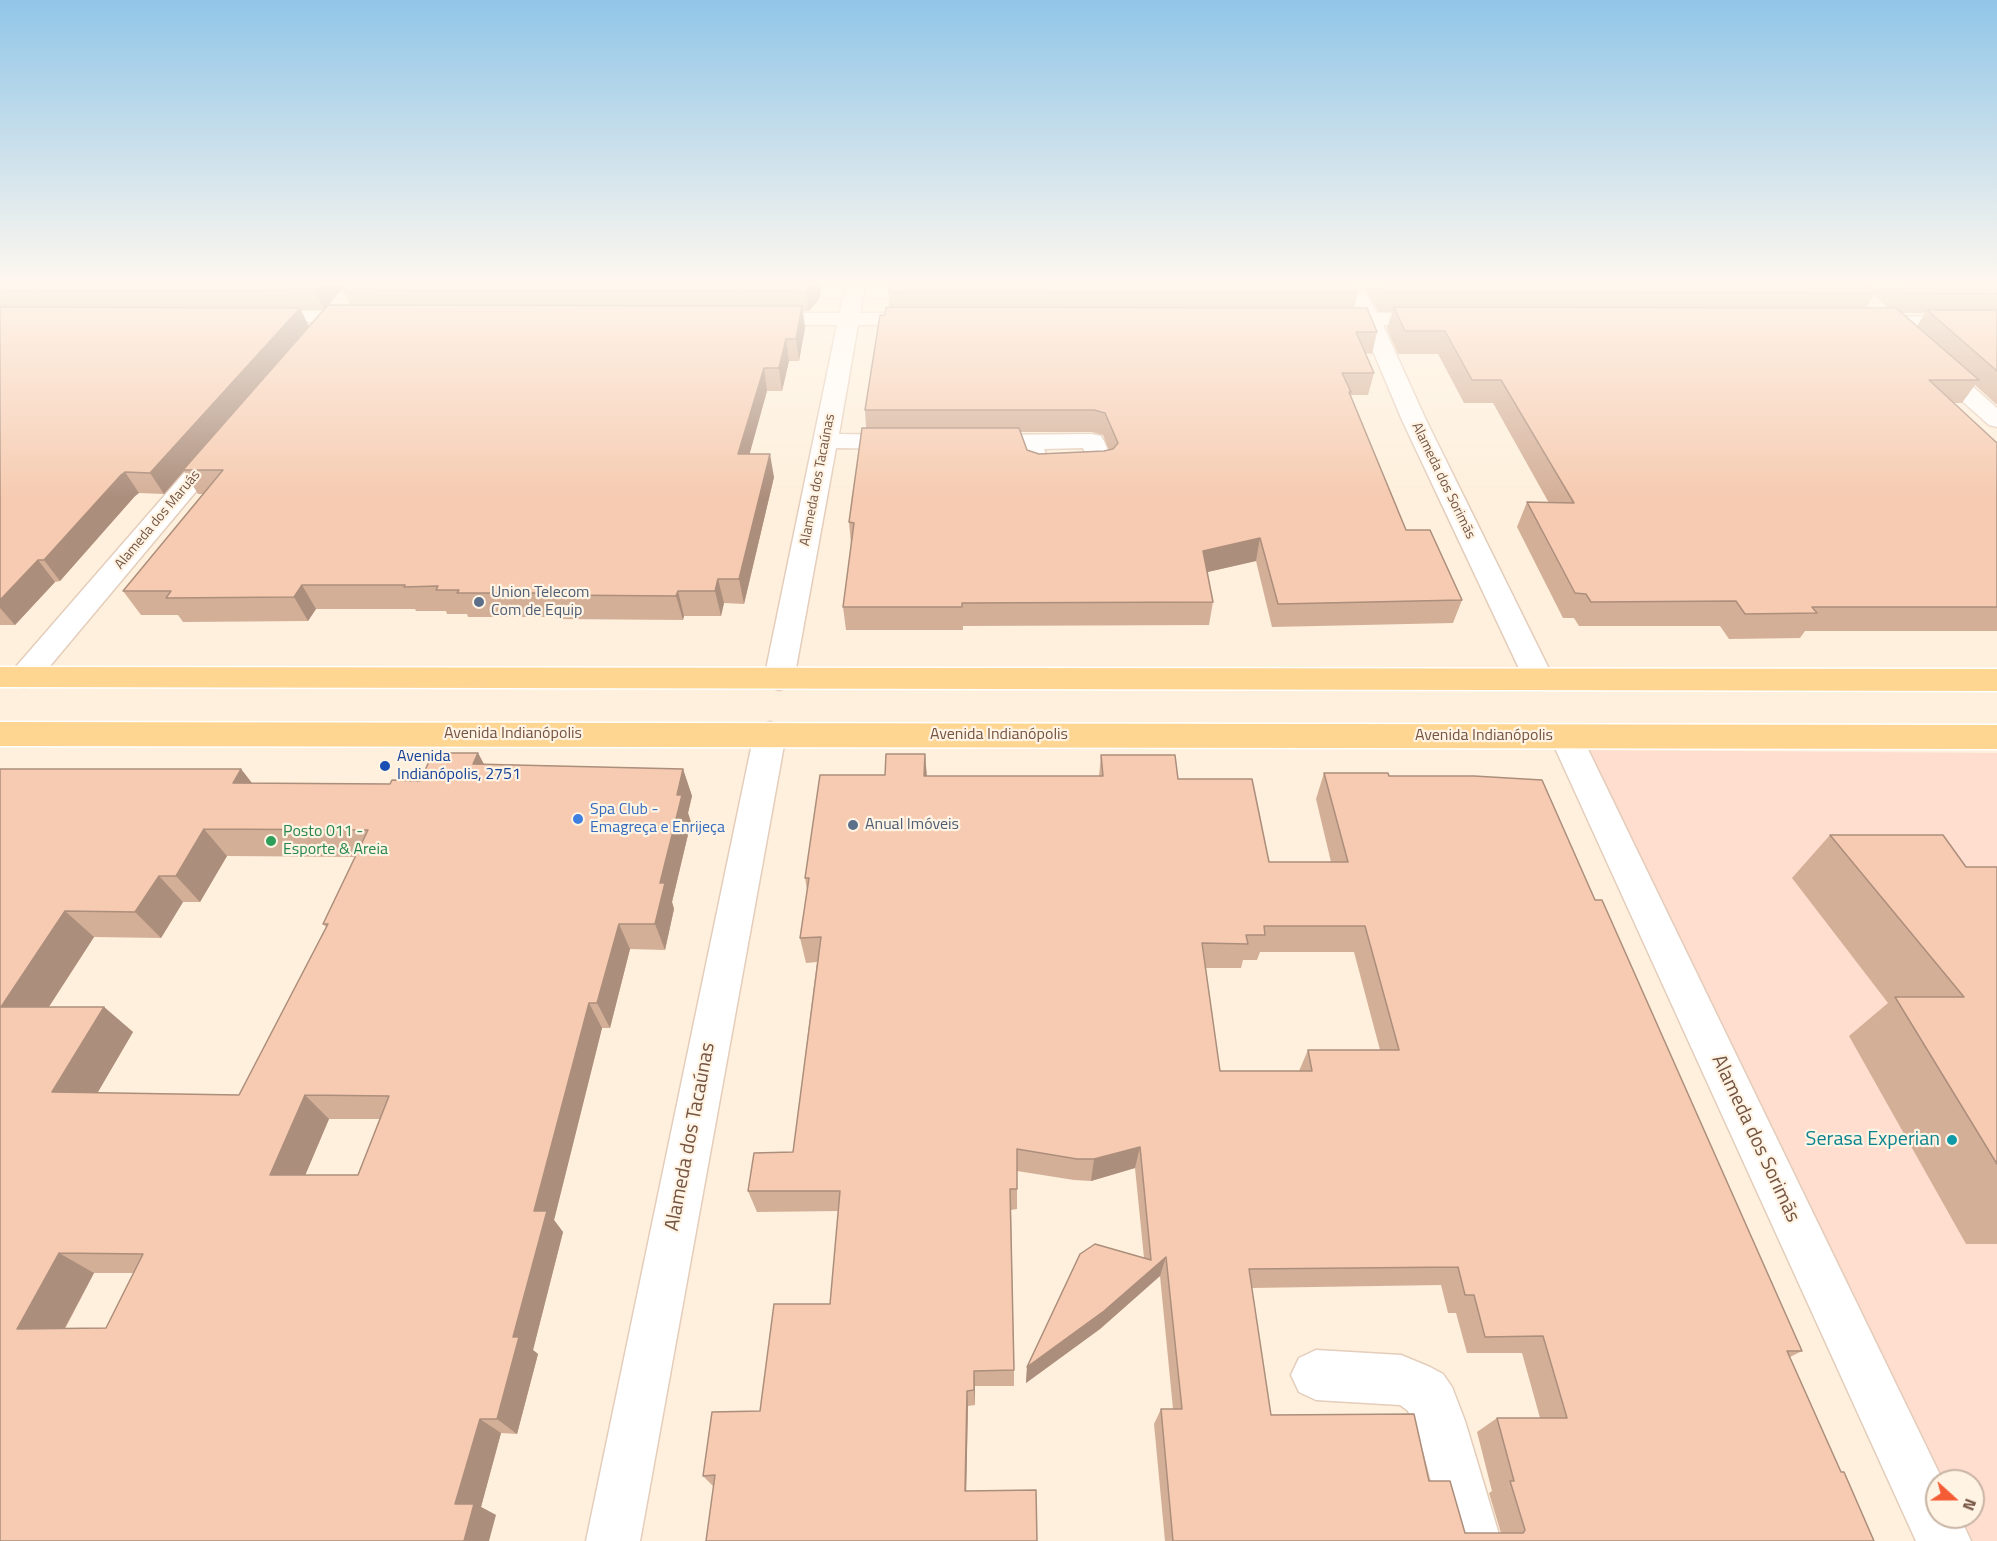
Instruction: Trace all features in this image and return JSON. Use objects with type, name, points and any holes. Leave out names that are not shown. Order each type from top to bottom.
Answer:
[{"type":"main road","points":[[12,677],[1997,680]]},
{"type":"main road","name":"Avenida Indianópolis","points":[[0,734],[1997,737]]},
{"type":"street","name":"Alameda dos Tacaúnas","points":[[779,679],[843,354]]},
{"type":"street","name":"Alameda dos Sorimãs","points":[[1385,354],[1414,420],[1539,679]]},
{"type":"street","points":[[1923,354],[1997,420]]},
{"type":"street","name":"Alameda dos Maruás","points":[[12,677],[239,425]]},
{"type":"street","points":[[826,441],[923,442]]},
{"type":"street","points":[[958,442],[1030,442]]},
{"type":"street","name":"Alameda dos Tacaúnas","points":[[613,1541],[770,734]]},
{"type":"street","name":"Alameda dos Sorimãs","points":[[1566,736],[1944,1541]]},
{"type":"street","points":[[1316,1375],[1401,1380],[1425,1392],[1434,1405],[1440,1421],[1474,1541]]},
{"type":"shaded area","name":"Serasa Experian","points":[[1586,750],[1997,753],[1997,1541],[1966,1541],[1960,1529],[1985,1529],[1985,1469],[1931,1469]]},
{"type":"building","points":[[0,354],[258,354],[150,473],[125,472],[121,475],[44,560],[38,560],[0,600]]},
{"type":"building","points":[[285,354],[782,354],[779,368],[764,368],[738,454],[770,454],[739,579],[718,579],[715,591],[678,591],[676,596],[549,595],[549,593],[457,593],[459,590],[436,590],[438,586],[302,585],[294,597],[166,598],[171,591],[123,591],[223,470],[183,470]]},
{"type":"building","points":[[874,354],[1366,354],[1374,373],[1342,373],[1351,392],[1349,392],[1406,530],[1430,530],[1462,600],[1278,604],[1260,538],[1203,551],[1213,602],[962,603],[962,607],[843,607],[854,523],[849,522],[862,428],[1019,428],[1027,450],[1039,454],[1104,451],[1113,449],[1118,443],[1105,413],[1094,410],[865,410]]},
{"type":"building","points":[[1458,354],[1949,354],[1979,380],[1929,380],[1997,443],[1997,607],[1812,607],[1817,613],[1745,614],[1736,601],[1591,602],[1586,594],[1575,593],[1527,502],[1574,503],[1501,380],[1472,380]]},
{"type":"building","points":[[1977,354],[1997,354],[1997,371]]},
{"type":"building","points":[[433,753],[478,753],[473,764],[683,769],[677,795],[682,795],[660,883],[665,883],[655,924],[619,924],[597,1003],[589,1003],[534,1211],[547,1211],[513,1337],[519,1337],[497,1419],[480,1419],[455,1504],[474,1504],[464,1541],[0,1541],[0,769],[241,769],[233,783],[390,784],[392,780],[420,781]],"holes":[[[204,829],[368,830],[323,924],[328,924],[239,1095],[52,1092],[104,1007],[1,1007],[65,911],[135,912],[159,876],[176,876]],[[305,1095],[389,1096],[358,1175],[270,1175]],[[59,1253],[143,1254],[106,1328],[17,1329]]]},
{"type":"building","points":[[886,754],[925,754],[924,776],[1103,776],[1101,755],[1175,755],[1178,779],[1252,779],[1269,862],[1348,862],[1324,773],[1388,773],[1389,776],[1474,776],[1542,780],[1595,900],[1602,900],[1802,1351],[1787,1351],[1874,1541],[1173,1541],[1161,1409],[1182,1409],[1166,1257],[1104,1311],[1027,1367],[1080,1254],[1095,1244],[1151,1260],[1140,1147],[1094,1159],[1077,1159],[1017,1149],[1017,1189],[1010,1189],[1014,1370],[974,1371],[974,1390],[967,1391],[965,1491],[1036,1490],[1037,1541],[706,1541],[715,1475],[703,1476],[712,1412],[760,1411],[774,1304],[830,1304],[840,1191],[748,1191],[754,1153],[793,1152],[821,937],[800,938],[809,878],[805,878],[820,775],[885,775]],"holes":[[[1264,926],[1365,926],[1399,1050],[1308,1050],[1312,1071],[1220,1071],[1202,943],[1248,944],[1246,935],[1265,935]],[[1458,1267],[1465,1295],[1474,1295],[1485,1337],[1543,1336],[1567,1418],[1497,1418],[1514,1481],[1510,1481],[1525,1530],[1523,1533],[1465,1533],[1450,1481],[1429,1481],[1414,1414],[1271,1415],[1249,1269]]]},
{"type":"building","points":[[1830,835],[1943,835],[1966,867],[1997,867],[1997,1164],[1895,997],[1964,997]]},
{"type":"place","name":"Union Telecom Com de Equip","points":[[479,602]]},
{"type":"place","name":"Avenida Indianópolis, 2751","points":[[385,766]]},
{"type":"place","name":"Spa Club - Emagreça e Enrijeça","points":[[578,819]]},
{"type":"place","name":"Anual Imóveis","points":[[853,825]]},
{"type":"place","name":"Posto 011 - Esporte & Areia","points":[[271,841]]},
{"type":"place","name":"Serasa Experian","points":[[1952,1140]]}]
